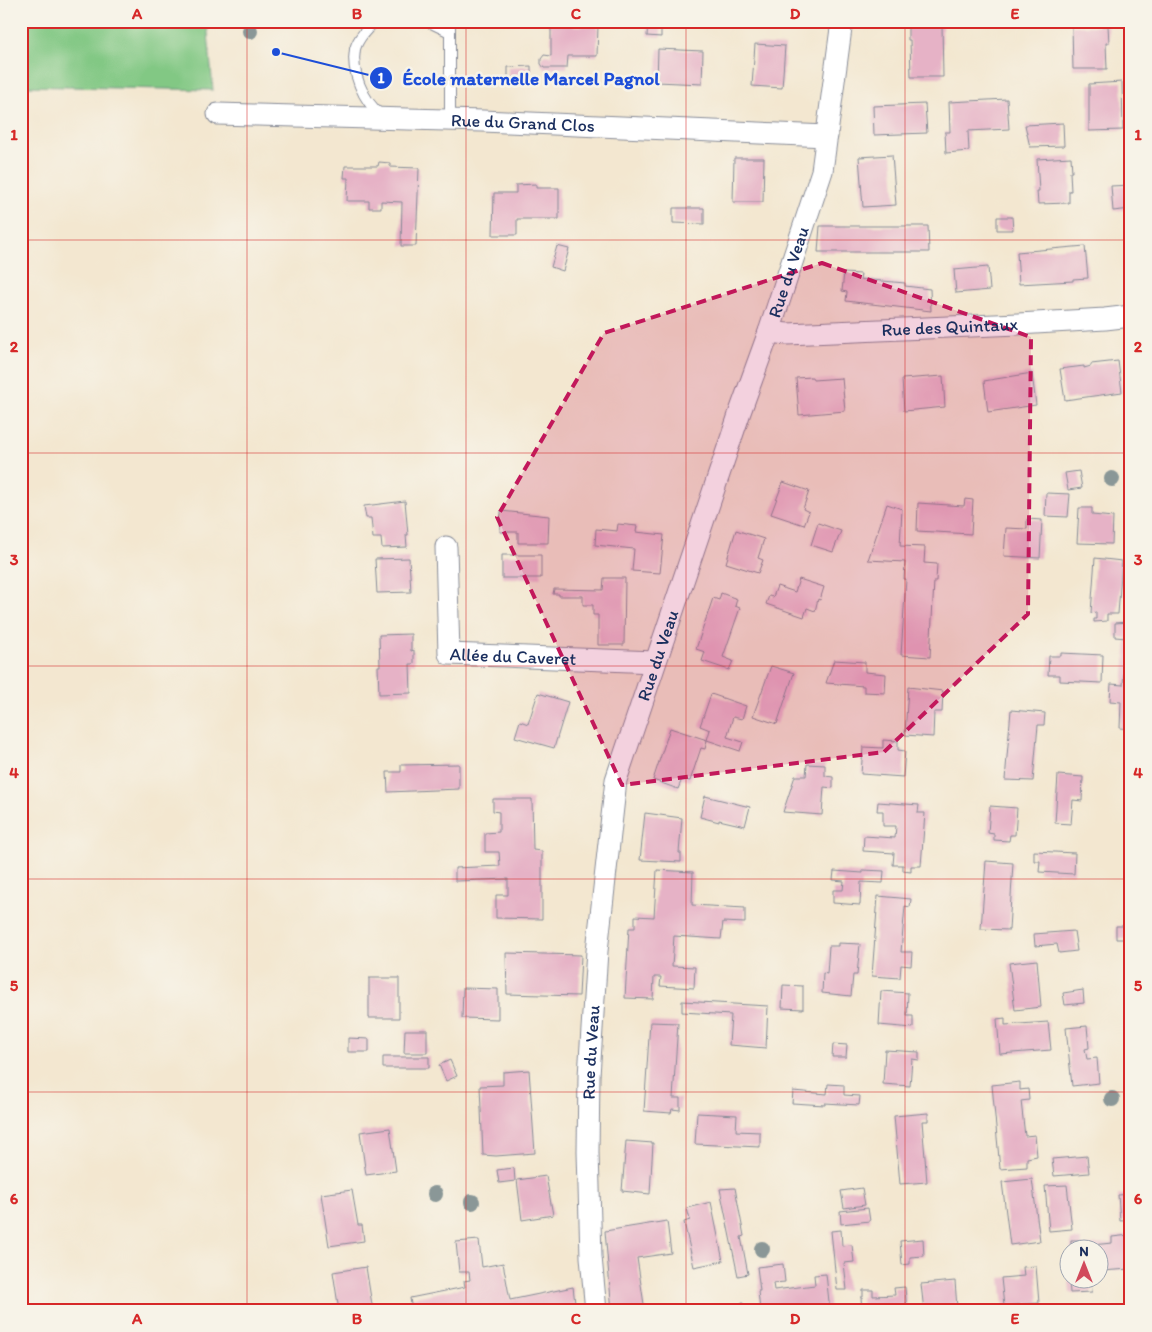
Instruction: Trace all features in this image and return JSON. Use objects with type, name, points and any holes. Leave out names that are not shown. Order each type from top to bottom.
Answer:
[{"type":"street","name":"Rue du Veau","points":[[596,1311],[591,1250],[588,1152],[589,1076],[598,946],[616,780],[740,412],[769,332],[822,170],[842,21]]},
{"type":"street","name":"Rue du Grand Clos","points":[[218,114],[827,136]]},
{"type":"street","name":"Rue des Quintaux","points":[[769,332],[787,334],[1018,324],[1131,316]]},
{"type":"street","name":"Allée du Caveret","points":[[446,547],[449,654],[655,662]]},
{"type":"lane","points":[[375,21],[363,33],[356,48],[355,62],[363,94],[374,110],[385,119]]},
{"type":"lane","points":[[427,21],[450,36]]},
{"type":"lane","points":[[450,21],[450,121]]},
{"type":"highlighted area","points":[[822,263],[1031,337],[1028,614],[884,752],[622,785],[497,517],[604,333]]},
{"type":"green space","points":[[21,21],[207,21],[213,90],[21,86]]},
{"type":"building","points":[[548,21],[572,21],[572,26],[598,26],[597,56],[568,56],[567,68],[544,68],[541,64],[541,59],[544,55],[551,56],[551,26],[548,26]]},
{"type":"building","points":[[648,21],[661,21],[661,37],[647,36]]},
{"type":"building","points":[[908,25],[942,25],[943,77],[911,77]]},
{"type":"building","points":[[1072,26],[1108,26],[1109,43],[1106,43],[1107,69],[1073,69]]},
{"type":"building","points":[[755,44],[785,46],[782,88],[752,86]]},
{"type":"building","points":[[658,49],[703,51],[702,84],[657,82]]},
{"type":"building","points":[[531,66],[531,78],[508,78],[508,67]]},
{"type":"building","points":[[1122,82],[1123,130],[1089,131],[1089,84]]},
{"type":"building","points":[[1007,99],[1009,129],[968,131],[969,151],[946,153],[945,132],[950,132],[949,102]]},
{"type":"building","points":[[925,104],[927,133],[874,135],[873,106]]},
{"type":"building","points":[[1063,123],[1064,146],[1030,147],[1025,125]]},
{"type":"building","points":[[892,155],[896,205],[863,207],[859,157]]},
{"type":"building","points":[[1071,157],[1072,172],[1070,172],[1071,191],[1069,191],[1069,203],[1038,204],[1037,159]]},
{"type":"building","points":[[734,158],[764,158],[763,202],[733,202]]},
{"type":"building","points":[[379,162],[390,163],[390,167],[419,168],[416,246],[401,246],[402,202],[381,201],[381,208],[369,208],[369,201],[347,201],[348,178],[344,178],[345,166],[378,166]]},
{"type":"building","points":[[536,184],[536,188],[559,188],[559,219],[517,219],[517,235],[493,235],[494,193],[516,193],[516,185]]},
{"type":"building","points":[[1131,185],[1131,209],[1113,211],[1111,186]]},
{"type":"building","points":[[673,208],[704,208],[704,224],[673,223]]},
{"type":"building","points":[[997,217],[1012,217],[1013,230],[997,230]]},
{"type":"building","points":[[820,226],[928,226],[929,252],[818,252]]},
{"type":"building","points":[[557,246],[569,249],[563,271],[551,267]]},
{"type":"building","points":[[1085,246],[1088,278],[1073,279],[1073,281],[1019,284],[1017,252]]},
{"type":"building","points":[[988,267],[990,290],[956,293],[954,270]]},
{"type":"building","points":[[844,273],[861,274],[860,279],[905,283],[905,286],[930,289],[931,311],[846,301],[847,292],[842,291]]},
{"type":"building","points":[[1118,361],[1122,392],[1065,400],[1060,369],[1084,366],[1084,368],[1091,366],[1091,364]]},
{"type":"building","points":[[1032,373],[1036,405],[988,412],[984,381]]},
{"type":"building","points":[[943,376],[945,407],[904,411],[902,379]]},
{"type":"building","points":[[812,377],[813,380],[842,378],[845,411],[799,415],[796,378]]},
{"type":"building","points":[[1079,471],[1082,488],[1068,490],[1065,473]]},
{"type":"building","points":[[783,482],[809,491],[803,509],[809,512],[804,525],[771,514]]},
{"type":"building","points":[[1046,493],[1070,494],[1068,517],[1045,516]]},
{"type":"building","points":[[965,499],[973,500],[971,534],[917,531],[918,503],[964,506]]},
{"type":"building","points":[[405,501],[408,535],[406,535],[407,547],[382,548],[381,538],[373,538],[371,518],[366,518],[364,506]]},
{"type":"building","points":[[887,504],[902,509],[900,546],[925,547],[924,563],[937,564],[936,581],[934,581],[930,657],[901,655],[906,579],[904,579],[905,562],[868,560]]},
{"type":"building","points":[[1079,508],[1092,508],[1092,515],[1113,517],[1112,544],[1077,543]]},
{"type":"building","points":[[501,511],[549,516],[548,543],[518,543],[518,532],[500,532]]},
{"type":"building","points":[[1027,519],[1042,520],[1040,558],[1004,556],[1006,528],[1027,529]]},
{"type":"building","points":[[818,523],[841,531],[833,552],[811,545]]},
{"type":"building","points":[[618,524],[637,526],[636,532],[664,535],[660,573],[632,571],[634,549],[595,545],[596,529],[617,531]]},
{"type":"building","points":[[736,530],[764,539],[758,558],[763,560],[758,573],[726,563]]},
{"type":"building","points":[[502,555],[541,555],[541,578],[502,578]]},
{"type":"building","points":[[409,558],[411,592],[377,593],[375,559]]},
{"type":"building","points":[[1095,558],[1122,561],[1118,614],[1107,614],[1107,621],[1094,622],[1096,612],[1091,613]]},
{"type":"building","points":[[604,578],[625,578],[624,645],[598,645],[598,615],[593,615],[593,605],[583,605],[583,596],[559,596],[559,594],[553,594],[554,589],[603,590]]},
{"type":"building","points":[[799,579],[824,587],[815,611],[807,608],[804,617],[766,604],[769,596],[773,597],[777,586],[795,592]]},
{"type":"building","points":[[721,593],[737,599],[735,606],[740,608],[723,657],[733,661],[729,670],[702,661],[705,652],[696,649],[713,598],[719,600]]},
{"type":"building","points":[[1128,612],[1131,612],[1131,729],[1120,728],[1121,702],[1110,701],[1111,684],[1123,685],[1127,638],[1115,637],[1115,623],[1128,622]]},
{"type":"building","points":[[411,634],[411,651],[414,650],[414,664],[410,664],[411,693],[379,694],[379,635]]},
{"type":"building","points":[[1061,653],[1103,655],[1102,683],[1060,681],[1060,675],[1048,675],[1049,656],[1061,656]]},
{"type":"building","points":[[834,660],[865,662],[865,672],[886,674],[885,693],[864,692],[864,686],[826,683]]},
{"type":"building","points":[[771,666],[794,673],[777,724],[753,716]]},
{"type":"building","points":[[908,687],[943,691],[942,712],[934,712],[933,737],[905,735]]},
{"type":"building","points":[[538,693],[568,702],[554,748],[515,737],[520,721],[528,724]]},
{"type":"building","points":[[711,694],[746,706],[742,719],[733,717],[727,737],[743,742],[740,751],[707,740],[710,730],[700,726]]},
{"type":"building","points":[[1011,710],[1045,713],[1044,725],[1038,725],[1033,781],[1005,780]]},
{"type":"building","points":[[670,728],[707,740],[705,749],[701,748],[690,781],[682,779],[678,789],[653,780]]},
{"type":"building","points":[[883,740],[898,741],[898,750],[905,751],[903,777],[861,774],[863,747],[883,748]]},
{"type":"building","points":[[459,764],[459,789],[388,792],[387,772],[401,772],[401,765]]},
{"type":"building","points":[[807,764],[825,765],[825,776],[833,777],[833,788],[824,787],[822,815],[783,812],[795,776],[806,776]]},
{"type":"building","points":[[1058,775],[1083,777],[1082,801],[1073,800],[1071,824],[1055,823]]},
{"type":"building","points":[[705,796],[750,807],[745,826],[700,817]]},
{"type":"building","points":[[493,799],[532,799],[533,850],[542,851],[542,919],[496,918],[496,895],[508,895],[508,879],[455,881],[455,868],[500,866],[499,852],[485,852],[485,833],[499,832],[499,812],[493,811]]},
{"type":"building","points":[[878,802],[919,805],[918,813],[925,813],[921,866],[911,866],[911,872],[903,871],[903,865],[893,865],[894,853],[863,851],[864,836],[895,838],[896,826],[883,826],[883,811],[877,811]]},
{"type":"building","points":[[990,806],[1017,808],[1015,835],[1010,835],[1009,841],[994,840],[994,834],[988,833]]},
{"type":"building","points":[[645,813],[682,818],[679,853],[681,853],[681,862],[640,860]]},
{"type":"building","points":[[1034,851],[1075,853],[1074,874],[1039,872],[1040,861],[1034,861]]},
{"type":"building","points":[[986,861],[1013,863],[1009,930],[981,929]]},
{"type":"building","points":[[657,870],[693,872],[692,905],[745,908],[745,923],[723,922],[721,939],[674,936],[672,966],[695,967],[694,988],[660,986],[661,977],[654,977],[653,999],[625,998],[629,928],[635,928],[635,916],[654,917]]},
{"type":"building","points":[[863,870],[884,871],[883,883],[861,882],[860,905],[833,903],[833,890],[843,890],[844,881],[833,880],[834,871],[863,873]]},
{"type":"building","points":[[878,896],[911,899],[910,907],[905,906],[901,952],[912,952],[911,966],[901,965],[900,978],[872,976]]},
{"type":"building","points":[[1116,926],[1127,926],[1127,939],[1116,939]]},
{"type":"building","points":[[1074,931],[1077,951],[1059,953],[1057,944],[1035,946],[1034,934]]},
{"type":"building","points":[[838,943],[860,944],[857,975],[853,975],[851,996],[822,993],[823,973],[827,974],[829,946],[838,946]]},
{"type":"building","points":[[506,953],[581,955],[579,996],[507,994]]},
{"type":"building","points":[[1037,960],[1041,1007],[1015,1010],[1009,963]]},
{"type":"building","points":[[369,978],[399,978],[399,1018],[369,1018]]},
{"type":"building","points":[[783,985],[803,986],[803,1009],[782,1008]]},
{"type":"building","points":[[463,988],[498,989],[498,1019],[462,1018]]},
{"type":"building","points":[[1083,990],[1084,1003],[1065,1005],[1063,993]]},
{"type":"building","points":[[881,991],[908,993],[907,1016],[913,1016],[913,1028],[879,1025]]},
{"type":"building","points":[[682,1001],[768,1006],[766,1048],[729,1045],[731,1015],[682,1012]]},
{"type":"building","points":[[1005,1018],[1005,1025],[1048,1022],[1051,1050],[1000,1054],[997,1019]]},
{"type":"building","points":[[650,1022],[678,1023],[673,1098],[680,1098],[680,1110],[672,1109],[671,1113],[644,1111]]},
{"type":"building","points":[[1087,1026],[1089,1048],[1085,1049],[1087,1059],[1097,1058],[1099,1083],[1072,1086],[1066,1028]]},
{"type":"building","points":[[405,1030],[427,1030],[427,1053],[404,1053]]},
{"type":"building","points":[[348,1038],[369,1039],[369,1052],[348,1052]]},
{"type":"building","points":[[833,1044],[847,1045],[846,1057],[832,1057]]},
{"type":"building","points":[[885,1050],[919,1052],[919,1060],[912,1059],[910,1086],[883,1084]]},
{"type":"building","points":[[383,1057],[429,1057],[429,1068],[383,1068]]},
{"type":"building","points":[[450,1060],[457,1076],[446,1081],[439,1065]]},
{"type":"building","points":[[529,1070],[535,1153],[483,1155],[480,1086],[503,1085],[503,1072]]},
{"type":"building","points":[[1020,1082],[1020,1090],[1028,1089],[1029,1100],[1021,1101],[1025,1136],[1035,1135],[1037,1156],[1027,1158],[1027,1167],[1000,1169],[992,1085]]},
{"type":"building","points":[[828,1084],[844,1085],[844,1095],[860,1096],[859,1105],[792,1103],[793,1091],[827,1094]]},
{"type":"building","points":[[697,1113],[737,1115],[736,1131],[760,1132],[760,1147],[695,1144]]},
{"type":"building","points":[[928,1113],[928,1121],[922,1121],[927,1182],[900,1184],[894,1116]]},
{"type":"building","points":[[390,1128],[396,1171],[366,1175],[360,1132]]},
{"type":"building","points":[[626,1141],[653,1143],[650,1194],[622,1191]]},
{"type":"building","points":[[1087,1156],[1089,1173],[1054,1176],[1052,1159]]},
{"type":"building","points":[[514,1168],[515,1181],[499,1183],[497,1170]]},
{"type":"building","points":[[546,1176],[553,1215],[522,1220],[517,1180]]},
{"type":"building","points":[[1032,1179],[1040,1241],[1010,1245],[1002,1182]]},
{"type":"building","points":[[1067,1185],[1072,1229],[1049,1231],[1045,1186]]},
{"type":"building","points":[[735,1188],[744,1236],[741,1237],[748,1274],[738,1276],[720,1189]]},
{"type":"building","points":[[862,1188],[865,1205],[844,1208],[841,1191]]},
{"type":"building","points":[[352,1190],[358,1225],[362,1225],[364,1241],[329,1246],[321,1194]]},
{"type":"building","points":[[1131,1194],[1131,1220],[1120,1221],[1118,1195]]},
{"type":"building","points":[[711,1202],[723,1261],[694,1267],[684,1222],[690,1220],[687,1208]]},
{"type":"building","points":[[868,1208],[870,1221],[841,1224],[840,1211]]},
{"type":"building","points":[[667,1221],[671,1253],[637,1258],[645,1311],[612,1311],[605,1231]]},
{"type":"building","points":[[841,1230],[842,1246],[852,1245],[854,1262],[844,1263],[847,1290],[837,1290],[831,1231]]},
{"type":"building","points":[[1130,1235],[1131,1269],[1110,1270],[1110,1243],[1112,1243],[1112,1237]]},
{"type":"building","points":[[923,1239],[924,1256],[910,1257],[910,1264],[902,1265],[900,1241]]},
{"type":"building","points":[[479,1240],[482,1267],[503,1263],[510,1300],[573,1287],[576,1311],[412,1311],[410,1298],[465,1287],[464,1281],[470,1280],[469,1272],[459,1272],[456,1242]]},
{"type":"building","points":[[783,1264],[785,1282],[773,1283],[774,1290],[815,1285],[814,1275],[826,1274],[830,1311],[760,1311],[757,1267]]},
{"type":"building","points":[[1036,1266],[1039,1303],[1004,1306],[1001,1278],[1024,1276],[1023,1267]]},
{"type":"building","points":[[366,1267],[373,1311],[339,1311],[333,1272]]},
{"type":"building","points":[[955,1281],[957,1308],[924,1311],[921,1284]]},
{"type":"building","points":[[905,1287],[907,1311],[862,1311],[861,1297],[863,1297],[863,1290],[873,1290],[873,1296],[895,1295],[894,1288]]},
{"type":"building","points":[[1070,1290],[1092,1290],[1092,1292],[1070,1293]]},
{"type":"building","points":[[743,1303],[744,1311],[712,1311],[712,1310]]},
{"type":"place","name":"École maternelle Marcel Pagnol","points":[[276,52]]}]
